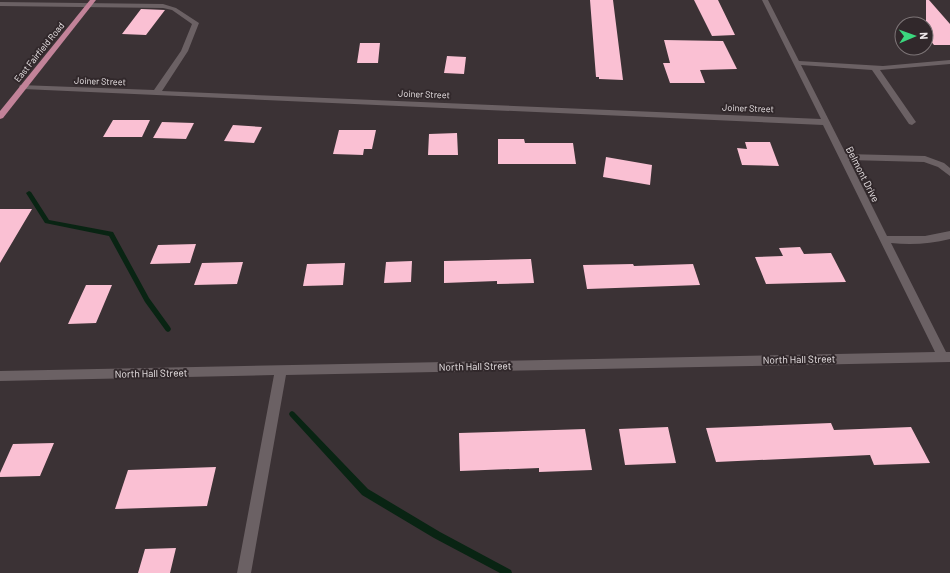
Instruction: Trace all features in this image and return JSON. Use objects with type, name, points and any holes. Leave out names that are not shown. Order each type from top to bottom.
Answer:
[{"type":"main road","name":"East Fairfield Road","points":[[0,116],[90,3]]},
{"type":"street","name":"Belmont Drive","points":[[765,0],[883,239],[946,357]]},
{"type":"street","points":[[0,4],[90,3],[163,6],[174,9],[196,23],[194,31],[181,59],[156,93]]},
{"type":"street","points":[[796,63],[875,68],[950,62]]},
{"type":"street","points":[[875,68],[912,122]]},
{"type":"street","name":"Joiner Street","points":[[23,87],[824,122]]},
{"type":"street","points":[[842,157],[925,159],[941,165],[950,173]]},
{"type":"street","points":[[883,239],[908,241],[940,238],[950,235]]},
{"type":"street","name":"North Hall Street","points":[[0,376],[946,357]]},
{"type":"street","points":[[244,573],[281,370]]},
{"type":"building","points":[[590,0],[613,0],[623,80],[599,79],[599,77],[596,77]]},
{"type":"building","points":[[694,0],[718,0],[735,35],[712,36]]},
{"type":"building","points":[[926,0],[929,0],[950,24],[950,45],[934,45],[934,16],[926,16]]},
{"type":"building","points":[[141,9],[165,10],[146,35],[122,34]]},
{"type":"building","points":[[664,40],[723,41],[737,69],[700,70],[705,83],[670,83],[663,63],[670,63]]},
{"type":"building","points":[[360,43],[380,43],[378,63],[357,63]]},
{"type":"building","points":[[447,56],[466,57],[464,74],[444,73]]},
{"type":"building","points":[[113,120],[150,120],[142,137],[103,137]]},
{"type":"building","points":[[162,122],[194,123],[186,139],[153,138]]},
{"type":"building","points":[[233,125],[262,127],[254,143],[224,141]]},
{"type":"building","points":[[339,130],[376,130],[372,149],[364,149],[363,155],[333,154]]},
{"type":"building","points":[[457,133],[458,155],[428,155],[429,134]]},
{"type":"building","points":[[498,139],[524,139],[525,143],[573,143],[576,164],[498,164]]},
{"type":"building","points":[[745,142],[770,142],[779,166],[742,165],[737,148],[747,149]]},
{"type":"building","points":[[606,157],[652,165],[650,185],[603,177]]},
{"type":"building","points":[[0,209],[32,209],[0,263]]},
{"type":"building","points":[[196,244],[190,263],[150,264],[158,245]]},
{"type":"building","points":[[800,247],[804,254],[831,253],[846,282],[766,284],[755,257],[783,256],[779,248]]},
{"type":"building","points":[[531,259],[534,283],[497,284],[497,281],[444,283],[444,261]]},
{"type":"building","points":[[412,261],[411,282],[384,283],[386,262]]},
{"type":"building","points":[[243,262],[237,284],[194,285],[202,263]]},
{"type":"building","points":[[345,263],[343,285],[303,286],[307,264]]},
{"type":"building","points":[[633,264],[634,266],[693,264],[700,285],[587,289],[583,265]]},
{"type":"building","points":[[86,285],[112,285],[96,323],[68,324]]},
{"type":"building","points":[[831,423],[834,430],[911,427],[930,463],[874,465],[870,455],[716,462],[706,428]]},
{"type":"building","points":[[668,427],[676,463],[625,465],[619,429]]},
{"type":"building","points":[[585,429],[592,470],[539,472],[539,468],[460,471],[459,433]]},
{"type":"building","points":[[54,443],[40,476],[0,477],[0,473],[13,444]]},
{"type":"building","points":[[216,467],[207,506],[115,509],[128,470]]},
{"type":"building","points":[[176,548],[170,573],[138,573],[145,549]]},
{"type":"waterway","points":[[29,193],[47,222],[111,234],[147,300],[168,329]]},
{"type":"waterway","points":[[292,414],[365,492],[437,535],[508,573]]}]
